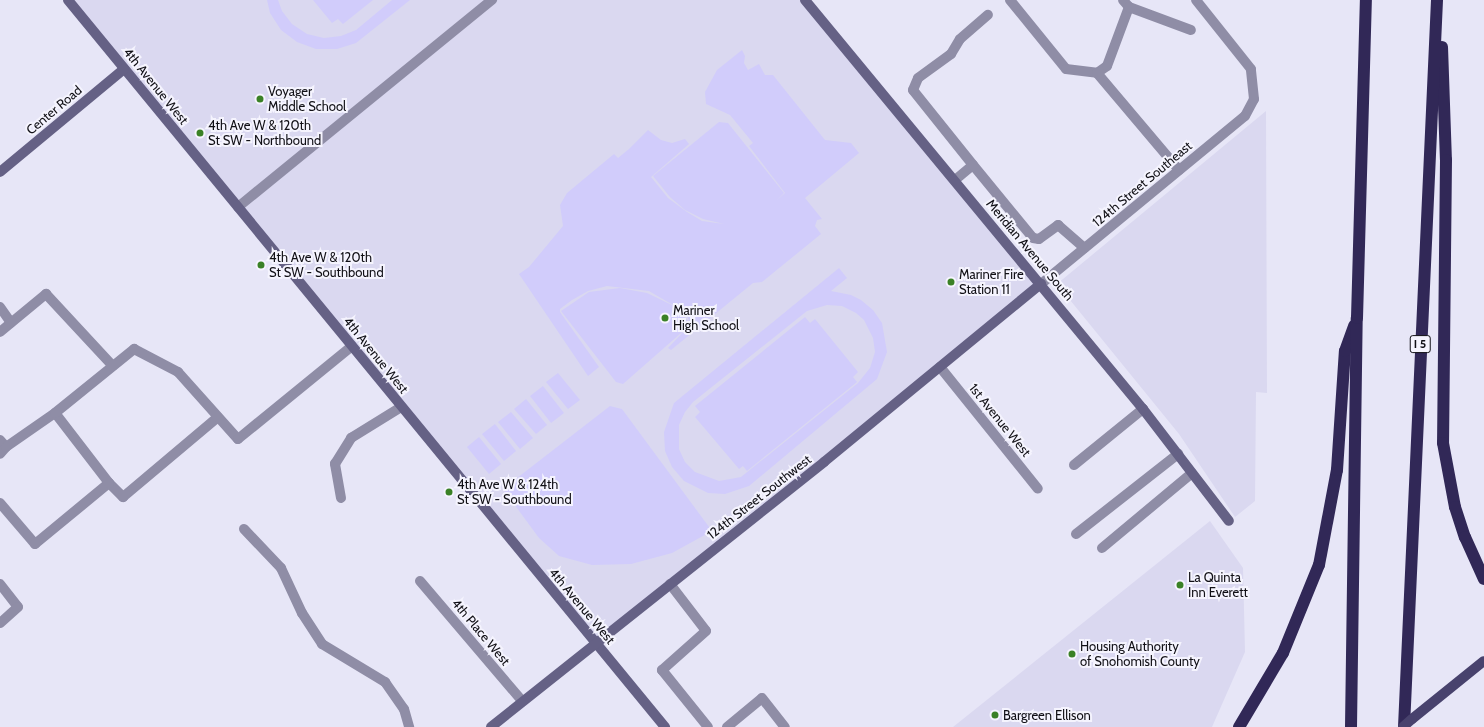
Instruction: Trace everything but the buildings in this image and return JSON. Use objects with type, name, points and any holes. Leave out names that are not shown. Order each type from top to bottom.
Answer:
[{"type":"highway","points":[[1351,727],[1357,318],[1366,0]]},
{"type":"highway","points":[[1439,0],[1446,160],[1443,443],[1455,507],[1484,579]]},
{"type":"highway","name":"I 5","points":[[1403,727],[1439,0]]},
{"type":"highway","points":[[1239,727],[1283,653],[1320,565],[1329,524],[1337,470],[1345,351],[1357,318]]},
{"type":"main road","points":[[1403,727],[1484,661]]},
{"type":"street","name":"4th Avenue West","points":[[68,0],[665,727]]},
{"type":"street","points":[[238,207],[492,0]]},
{"type":"street","name":"Meridian Avenue South","points":[[805,0],[1143,409],[1229,521]]},
{"type":"street","points":[[1010,0],[1066,69],[1096,73],[1107,66],[1126,4],[1191,30]]},
{"type":"street","name":"124th Street Southeast","points":[[1041,284],[1245,116],[1254,98],[1251,69],[1196,0]]},
{"type":"street","points":[[988,15],[960,39],[951,54],[918,78],[914,90],[1033,238],[1039,239],[1058,225],[1084,248]]},
{"type":"street","name":"Center Road","points":[[0,172],[124,69]]},
{"type":"street","points":[[1096,73],[1179,170]]},
{"type":"street","points":[[955,180],[974,165]]},
{"type":"street","name":"124th Street Southwest","points":[[491,727],[940,367],[1041,284]]},
{"type":"street","points":[[0,332],[46,294],[113,366]]},
{"type":"street","points":[[0,307],[11,323]]},
{"type":"street","points":[[2,447],[55,413],[134,349],[178,372],[238,438],[352,346]]},
{"type":"street","name":"1st Avenue West","points":[[940,367],[1038,489]]},
{"type":"street","points":[[341,498],[335,464],[351,438],[401,406]]},
{"type":"street","points":[[1074,466],[1143,409]]},
{"type":"street","points":[[55,413],[109,483],[123,497],[218,417]]},
{"type":"street","points":[[1076,534],[1178,454]]},
{"type":"street","points":[[1102,548],[1192,473]]},
{"type":"street","points":[[0,503],[35,544],[109,483]]},
{"type":"street","points":[[244,529],[281,568],[302,613],[322,644],[385,682],[404,709],[409,727]]},
{"type":"street","name":"4th Place West","points":[[420,581],[522,701]]},
{"type":"street","points":[[0,584],[18,607],[0,623]]},
{"type":"street","points":[[670,584],[706,631],[662,670],[708,727]]},
{"type":"street","points":[[727,727],[762,698],[785,727]]},
{"type":"shaded area","name":"Mariner High School","points":[[68,0],[805,0],[1041,284],[596,642]]},
{"type":"shaded area","points":[[267,0],[278,0],[282,11],[292,24],[307,34],[324,38],[341,36],[356,30],[392,0],[410,0],[356,43],[337,49],[316,49],[297,42],[281,30],[270,13]]},
{"type":"shaded area","points":[[313,0],[373,0],[343,24],[338,19],[332,23]]},
{"type":"shaded area","points":[[742,50],[745,56],[744,63],[748,70],[759,64],[765,75],[773,75],[825,140],[851,143],[859,153],[805,198],[822,219],[817,220],[815,226],[821,234],[762,282],[753,283],[671,350],[668,348],[689,326],[623,384],[616,382],[561,311],[589,292],[620,288],[647,293],[674,306],[690,323],[688,318],[678,308],[649,291],[607,286],[588,291],[572,300],[560,309],[560,312],[599,367],[588,376],[519,274],[529,267],[563,226],[560,205],[567,193],[614,154],[618,158],[648,130],[661,140],[672,143],[685,139],[689,144],[651,177],[668,198],[687,212],[702,221],[724,224],[703,219],[685,210],[670,197],[653,176],[719,122],[728,123],[784,193],[777,200],[785,193],[749,146],[753,143],[730,115],[706,104],[705,92],[717,70]]},
{"type":"shaded area","points":[[1266,111],[1267,393],[1256,392],[1255,501],[1235,517],[1179,434],[1057,284]]},
{"type":"shaded area","points":[[839,268],[847,278],[831,291],[851,295],[861,300],[873,310],[882,323],[887,352],[877,379],[749,486],[725,494],[708,493],[684,481],[672,467],[665,451],[664,432],[674,403]],"holes":[[[827,305],[842,306],[856,313],[864,320],[873,338],[875,352],[870,368],[858,383],[741,477],[719,481],[695,472],[685,462],[679,449],[679,425],[685,412],[693,402],[807,311]]]},
{"type":"shaded area","points":[[805,317],[810,323],[815,319],[858,372],[853,377],[857,382],[747,471],[743,466],[739,469],[695,417],[700,412],[695,406]]},
{"type":"shaded area","points":[[558,373],[580,400],[568,409],[546,382]]},
{"type":"shaded area","points":[[543,386],[564,413],[551,423],[530,396]]},
{"type":"shaded area","points":[[526,399],[547,425],[536,434],[514,409]]},
{"type":"shaded area","points":[[610,406],[622,409],[712,531],[672,553],[631,564],[592,565],[559,556],[539,538],[503,489]]},
{"type":"shaded area","points":[[511,412],[533,438],[520,449],[498,422]]},
{"type":"shaded area","points":[[495,424],[516,451],[504,461],[482,434]]},
{"type":"shaded area","points":[[479,437],[501,464],[489,474],[467,447]]},
{"type":"shaded area","points":[[1210,521],[1243,568],[1245,652],[1212,727],[953,727]]},
{"type":"place","name":"Voyager Middle School","points":[[260,99]]},
{"type":"place","name":"4th Ave W & 120th St SW - Northbound","points":[[200,133]]},
{"type":"place","name":"4th Ave W & 120th St SW - Southbound","points":[[261,265]]},
{"type":"place","name":"Mariner Fire Station 11","points":[[951,282]]},
{"type":"place","name":"Mariner High School","points":[[665,318]]},
{"type":"place","name":"4th Ave W & 124th St SW - Southbound","points":[[449,492]]},
{"type":"place","name":"La Quinta Inn Everett","points":[[1180,585]]},
{"type":"place","name":"Housing Authority of Snohomish County","points":[[1072,654]]},
{"type":"place","name":"Bargreen Ellison","points":[[995,715]]}]
